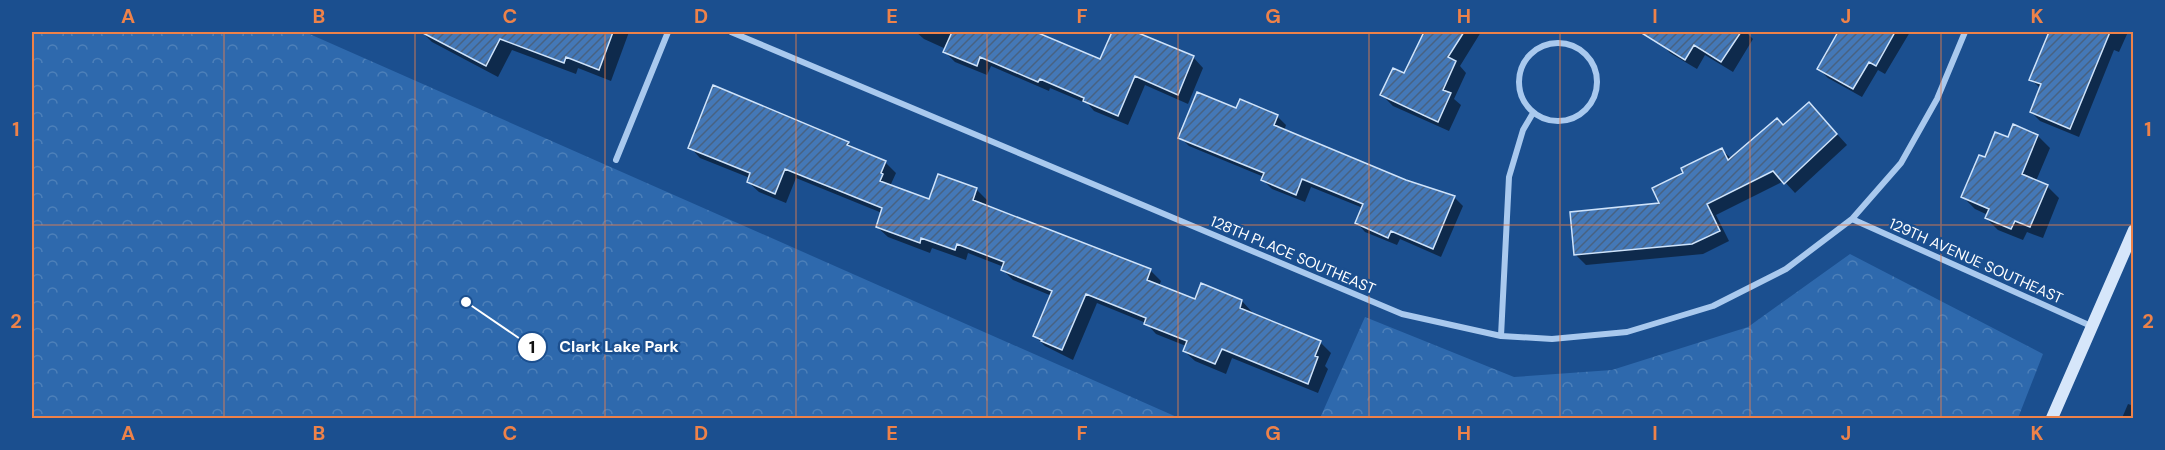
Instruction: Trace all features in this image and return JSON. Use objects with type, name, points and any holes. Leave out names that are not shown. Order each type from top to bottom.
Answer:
[{"type":"street","points":[[616,160],[668,32]]},
{"type":"street","name":"128TH PLACE SOUTHEAST","points":[[730,32],[1402,314],[1501,336],[1552,339],[1627,332],[1713,306],[1786,268],[1852,219],[1901,163],[1937,99],[1965,32]]},
{"type":"street","points":[[1548,44],[1571,45],[1582,52],[1591,62],[1596,74],[1596,88],[1592,101],[1584,112],[1572,119],[1558,122],[1545,120],[1533,113],[1522,99],[1518,80],[1527,58],[1536,49],[1548,44]]},
{"type":"street","points":[[1501,336],[1509,177],[1524,130],[1533,113]]},
{"type":"street","name":"129TH AVENUE SOUTHEAST","points":[[1852,219],[2091,326]]},
{"type":"street","points":[[2052,418],[2133,230]]},
{"type":"green space","points":[[32,32],[305,32],[1179,418],[32,418]]},
{"type":"green space","points":[[1850,254],[2043,354],[2018,418],[1320,418],[1365,317],[1514,377],[1612,370],[1748,327]]},
{"type":"building","points":[[421,32],[613,32],[599,70],[566,57],[564,63],[500,39],[486,66]]},
{"type":"building","points":[[952,32],[1036,32],[1100,59],[1112,32],[1136,32],[1194,56],[1178,95],[1135,76],[1118,116],[1040,79],[1038,82],[980,57],[977,66],[943,52]]},
{"type":"building","points":[[1424,32],[1464,32],[1448,57],[1456,61],[1443,90],[1451,93],[1438,122],[1380,95],[1393,68],[1404,73]]},
{"type":"building","points":[[1640,32],[1741,32],[1721,62],[1694,45],[1685,60]]},
{"type":"building","points":[[1838,32],[1895,32],[1876,66],[1869,62],[1853,89],[1817,69]]},
{"type":"building","points":[[2049,32],[2110,32],[2070,129],[2030,112],[2041,84],[2029,80]]},
{"type":"building","points":[[713,85],[849,142],[847,145],[886,161],[880,181],[929,199],[938,174],[977,188],[973,200],[1151,269],[1147,280],[1195,299],[1201,283],[1242,300],[1240,308],[1321,341],[1308,384],[1222,349],[1215,364],[1183,351],[1187,341],[1144,324],[1146,318],[1086,294],[1062,350],[1041,341],[1033,336],[1052,291],[1001,270],[1004,262],[957,244],[955,250],[921,238],[920,243],[876,227],[882,208],[785,169],[775,194],[747,182],[750,173],[688,148]]},
{"type":"building","points":[[1197,92],[1236,108],[1240,99],[1278,115],[1274,125],[1406,180],[1455,196],[1433,249],[1391,231],[1388,238],[1355,223],[1363,204],[1302,179],[1296,195],[1261,180],[1264,173],[1178,138]]},
{"type":"building","points":[[1809,102],[1837,134],[1784,184],[1773,171],[1707,204],[1720,231],[1692,244],[1574,255],[1570,212],[1659,203],[1652,188],[1683,173],[1681,168],[1722,148],[1728,160],[1777,118],[1783,125]]},
{"type":"building","points":[[2013,124],[2038,135],[2022,174],[2048,185],[2030,227],[2015,221],[2011,229],[1985,218],[1989,209],[1961,197],[1979,155],[1985,157],[1995,132],[2008,137]]},
{"type":"place","name":"Clark Lake Park","points":[[466,302]]}]
